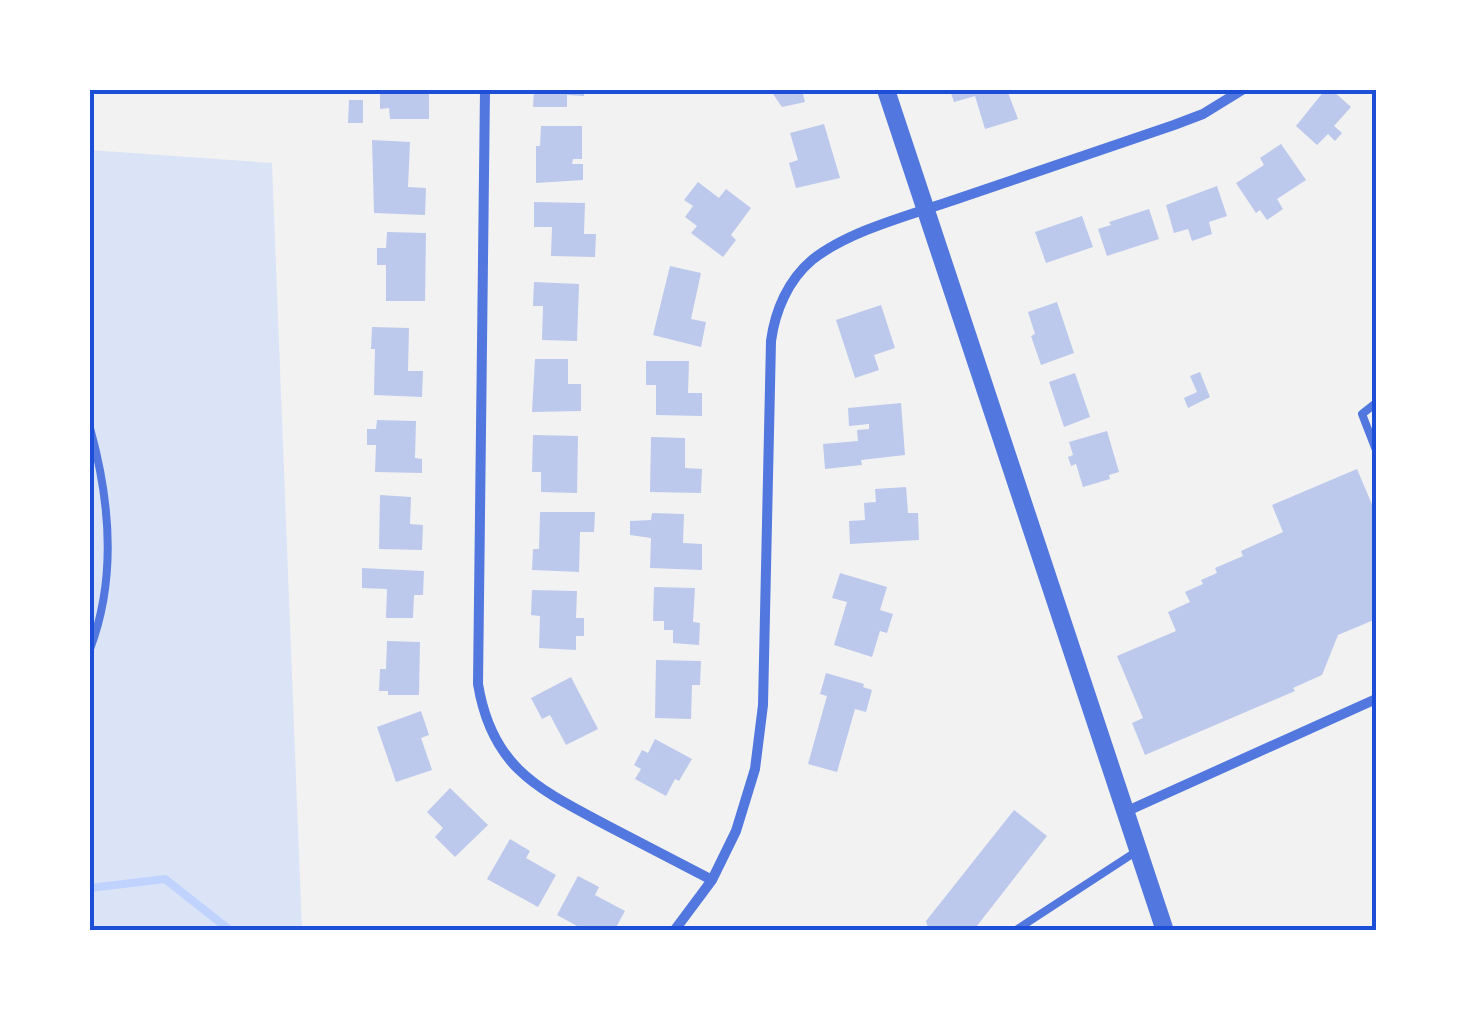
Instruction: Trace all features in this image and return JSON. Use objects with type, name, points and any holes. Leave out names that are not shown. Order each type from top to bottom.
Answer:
[{"type":"street","points":[[485,90],[478,684],[482,709],[503,753],[538,789],[712,880]]},
{"type":"street","points":[[886,90],[1164,931]]},
{"type":"street","points":[[674,931],[712,880],[747,801],[760,737],[774,324],[785,294],[812,261],[838,243],[1174,125],[1203,114],[1242,90]]},
{"type":"street","points":[[1124,812],[1376,699]]},
{"type":"lane","points":[[1376,404],[1362,414],[1376,450]]},
{"type":"lane","points":[[90,428],[104,484],[110,558],[90,649]]},
{"type":"lane","points":[[1016,930],[1137,851]]},
{"type":"shaded area","points":[[90,150],[272,163],[302,931],[90,931]]},
{"type":"building","points":[[389,90],[429,90],[429,119],[390,119],[389,108],[380,109],[380,94],[389,94]]},
{"type":"building","points":[[534,90],[584,90],[584,96],[567,95],[567,107],[533,107]]},
{"type":"building","points":[[777,90],[802,90],[805,102],[782,107],[773,94]]},
{"type":"building","points":[[950,90],[1007,90],[1018,119],[985,129],[975,96],[954,102]]},
{"type":"building","points":[[1325,90],[1332,90],[1351,107],[1334,126],[1342,133],[1335,141],[1328,134],[1317,145],[1296,126]]},
{"type":"building","points":[[349,100],[363,100],[363,123],[348,123]]},
{"type":"building","points":[[824,124],[840,178],[796,188],[789,163],[798,160],[790,133]]},
{"type":"building","points":[[541,126],[582,126],[582,159],[573,159],[572,164],[583,164],[583,180],[536,183],[536,146],[540,146]]},
{"type":"building","points":[[372,140],[410,142],[408,187],[426,188],[425,215],[374,213]]},
{"type":"building","points":[[1281,144],[1306,180],[1277,199],[1283,209],[1267,220],[1260,210],[1256,213],[1236,183],[1264,165],[1260,158]]},
{"type":"building","points":[[698,182],[719,198],[726,189],[751,208],[731,235],[736,240],[723,257],[691,233],[697,226],[685,217],[693,206],[684,200]]},
{"type":"building","points":[[1217,186],[1227,216],[1209,222],[1212,234],[1192,241],[1188,229],[1174,233],[1166,205]]},
{"type":"building","points":[[534,202],[585,203],[584,234],[596,234],[595,257],[551,256],[552,227],[534,227]]},
{"type":"building","points":[[1149,209],[1159,239],[1107,256],[1098,229]]},
{"type":"building","points":[[1082,216],[1093,247],[1046,263],[1035,232]]},
{"type":"building","points":[[387,232],[426,233],[425,301],[386,301],[386,265],[377,265],[377,248],[386,248]]},
{"type":"building","points":[[670,266],[701,273],[691,319],[706,322],[701,347],[653,335]]},
{"type":"building","points":[[534,282],[579,284],[577,341],[542,340],[543,306],[533,306]]},
{"type":"building","points":[[1057,302],[1074,353],[1041,365],[1028,312]]},
{"type":"building","points":[[881,305],[895,348],[874,355],[879,370],[855,378],[836,320]]},
{"type":"building","points":[[372,327],[409,328],[408,371],[423,371],[422,397],[374,395]]},
{"type":"building","points":[[535,359],[568,359],[568,384],[581,384],[581,411],[532,412]]},
{"type":"building","points":[[646,361],[689,361],[688,393],[702,393],[702,416],[656,415],[656,385],[646,385]]},
{"type":"building","points":[[1200,372],[1210,397],[1188,408],[1184,398],[1197,392],[1190,376]]},
{"type":"building","points":[[1075,373],[1090,417],[1064,427],[1049,382]]},
{"type":"building","points":[[901,403],[905,455],[825,469],[823,444],[858,441],[857,430],[869,429],[869,424],[849,426],[848,408]]},
{"type":"building","points":[[377,420],[416,421],[415,458],[422,459],[422,473],[375,472],[376,445],[367,445],[367,429],[376,429]]},
{"type":"building","points":[[1107,431],[1119,472],[1083,487],[1076,464],[1071,466],[1068,457],[1073,455],[1069,442]]},
{"type":"building","points":[[533,435],[578,436],[577,493],[541,492],[541,472],[532,472]]},
{"type":"building","points":[[651,437],[685,438],[685,468],[702,469],[701,493],[650,492]]},
{"type":"building","points":[[1357,469],[1376,514],[1376,619],[1338,635],[1322,675],[1293,688],[1295,691],[1145,755],[1132,723],[1143,718],[1117,656],[1176,631],[1168,612],[1190,602],[1185,592],[1217,573],[1215,568],[1243,556],[1241,551],[1283,532],[1272,505]]},
{"type":"building","points":[[906,487],[908,513],[918,513],[919,540],[850,544],[849,521],[865,520],[864,503],[876,502],[875,489]]},
{"type":"building","points":[[380,495],[411,497],[410,524],[423,525],[422,550],[379,549]]},
{"type":"building","points":[[540,512],[595,512],[594,532],[580,532],[579,572],[532,570],[533,549],[539,549]]},
{"type":"building","points":[[652,513],[684,514],[683,543],[702,544],[702,570],[650,568],[651,538],[630,535],[630,521],[651,520]]},
{"type":"building","points":[[362,568],[424,571],[423,595],[414,595],[413,618],[386,618],[387,589],[362,588]]},
{"type":"building","points":[[840,573],[887,587],[880,610],[893,614],[887,633],[880,631],[872,657],[834,645],[847,602],[832,598]]},
{"type":"building","points":[[654,587],[695,588],[693,622],[700,623],[699,645],[673,643],[673,630],[664,630],[664,621],[653,621]]},
{"type":"building","points":[[532,590],[577,591],[576,618],[584,618],[584,636],[576,636],[576,650],[539,648],[540,616],[531,615]]},
{"type":"building","points":[[387,641],[420,642],[419,695],[388,695],[388,691],[379,691],[380,669],[386,669]]},
{"type":"building","points":[[656,660],[701,661],[700,685],[692,685],[691,719],[655,718]]},
{"type":"building","points":[[826,673],[872,690],[866,712],[855,709],[837,772],[808,764],[827,696],[820,694]]},
{"type":"building","points":[[571,677],[598,729],[566,745],[550,715],[542,719],[531,698]]},
{"type":"building","points":[[421,711],[429,735],[421,738],[432,770],[396,782],[377,727]]},
{"type":"building","points":[[655,739],[692,759],[666,796],[635,779],[641,769],[634,765],[642,750],[648,753]]},
{"type":"building","points":[[450,788],[488,825],[455,857],[435,837],[443,828],[427,812]]},
{"type":"building","points":[[1014,810],[1047,836],[973,931],[929,931],[926,921]]},
{"type":"building","points":[[510,839],[530,851],[526,858],[556,875],[538,907],[487,879]]},
{"type":"building","points":[[578,876],[599,887],[595,895],[625,911],[614,931],[586,931],[557,915]]},
{"type":"waterway","points":[[90,888],[165,879],[231,931]]}]
